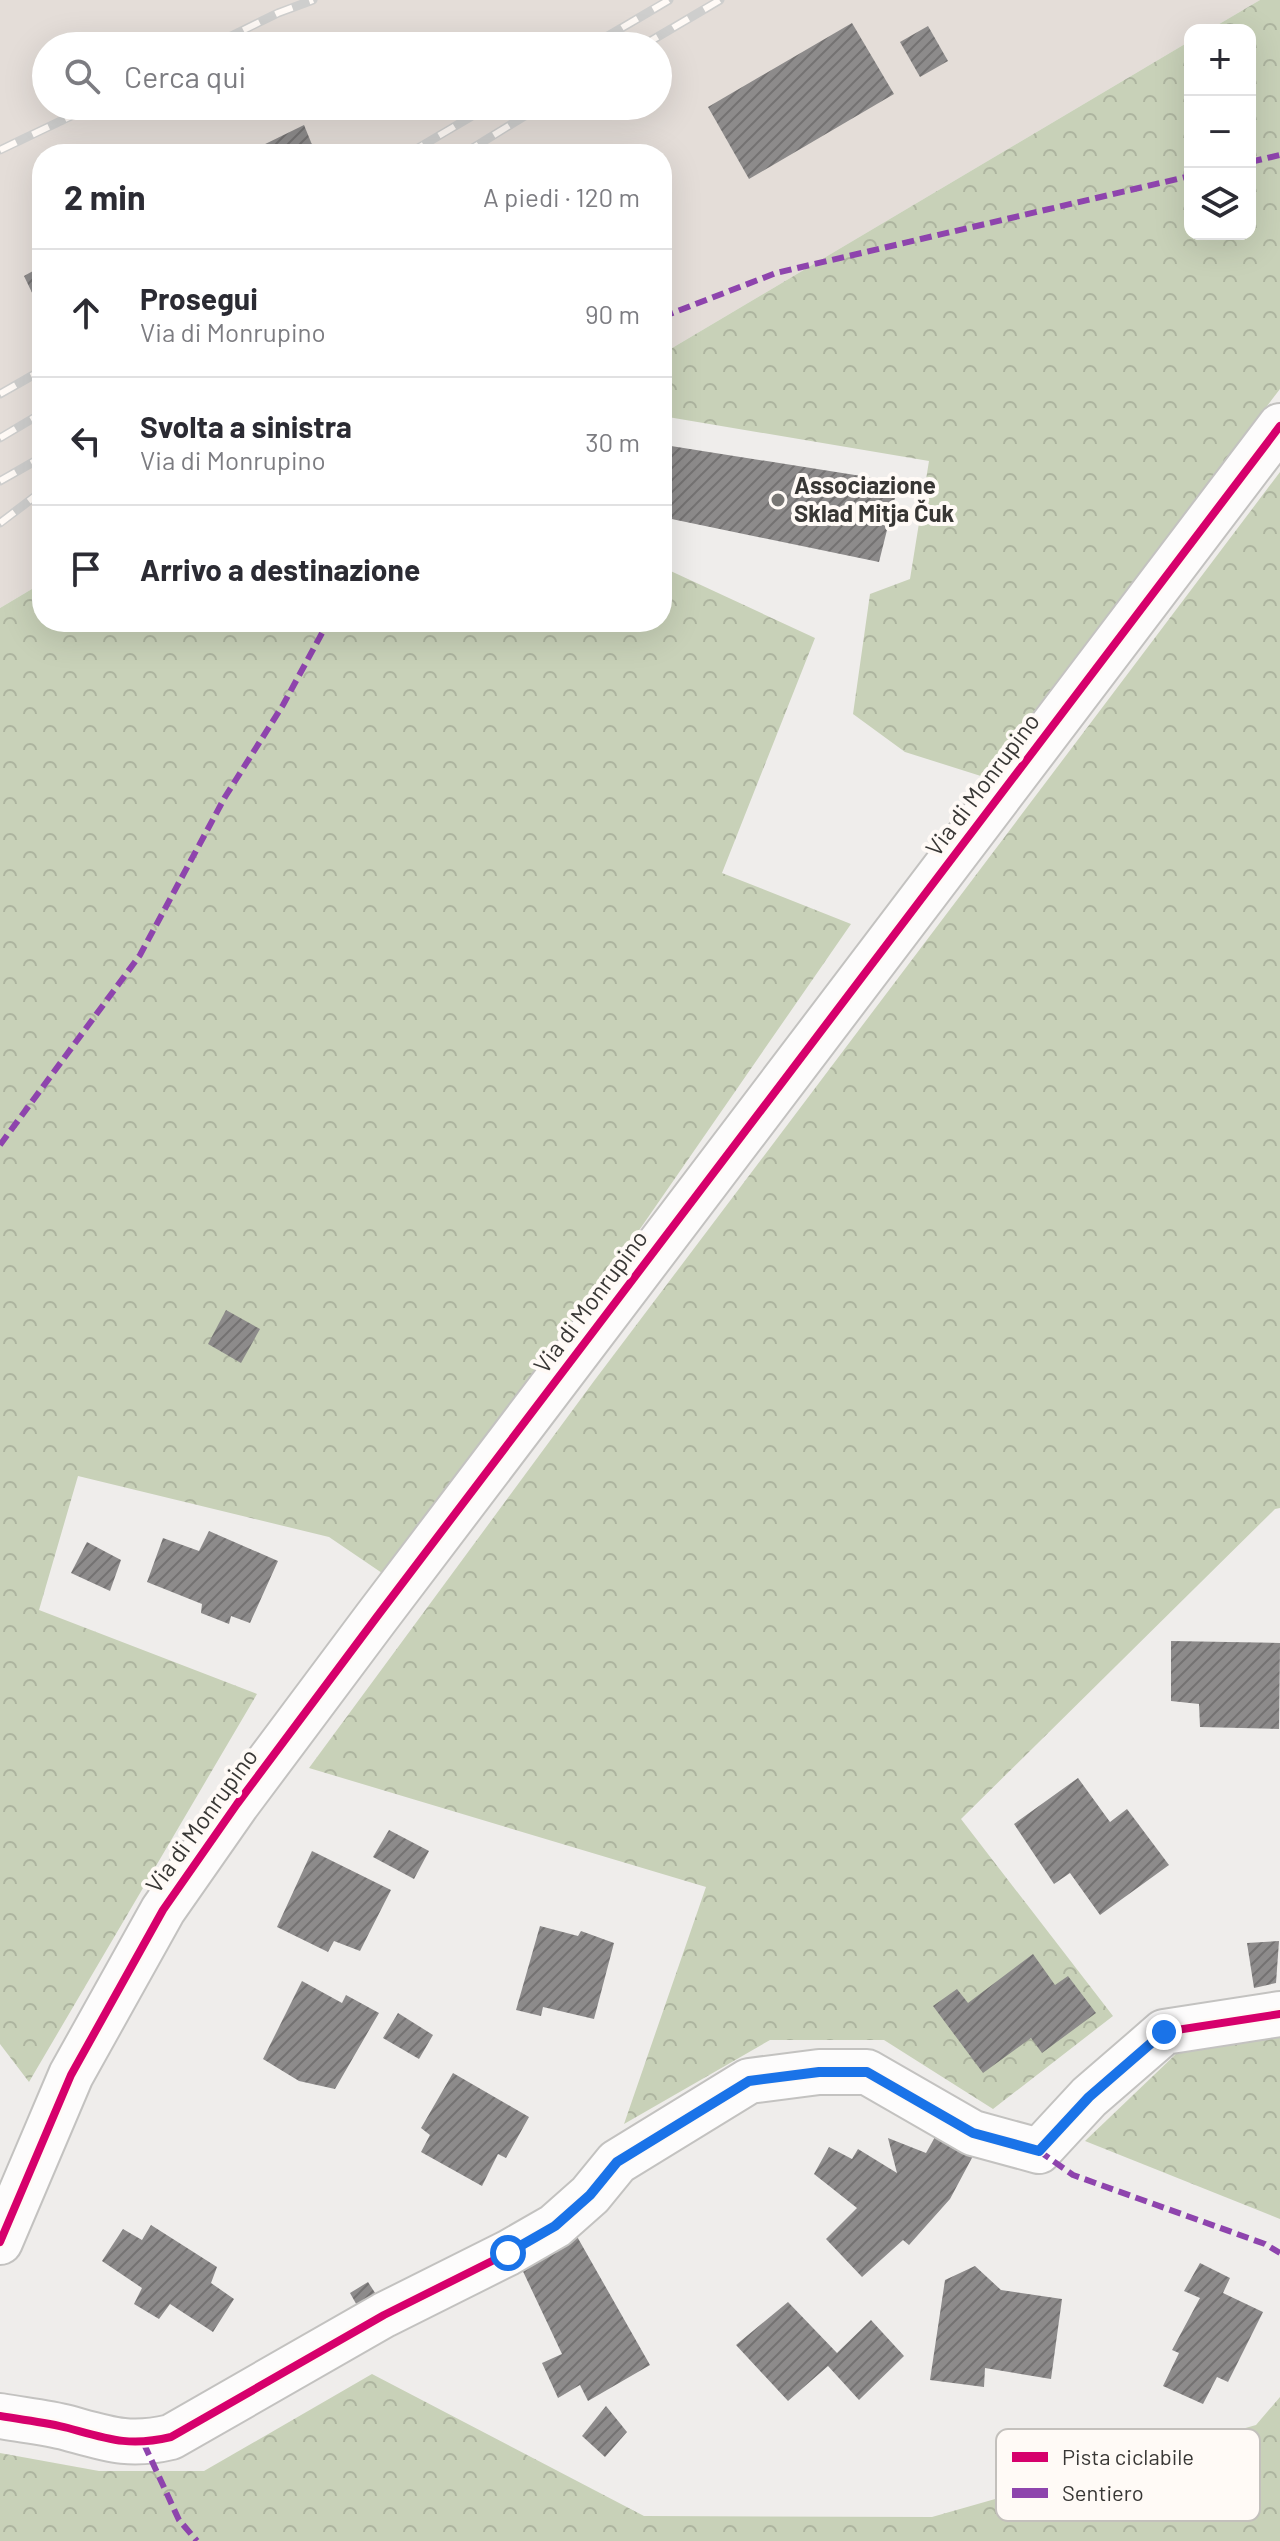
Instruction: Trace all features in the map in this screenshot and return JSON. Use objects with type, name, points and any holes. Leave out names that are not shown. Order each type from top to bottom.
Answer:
[{"type":"main road","name":"Via di Monrupino","points":[[0,2242],[71,2075],[148,1935],[179,1886],[376,1618],[1280,426]]},
{"type":"main road","points":[[0,2416],[66,2428],[99,2438],[144,2444],[171,2437],[384,2315],[555,2226],[590,2195],[617,2162],[749,2081],[819,2072],[867,2072],[973,2133],[1039,2151],[1089,2097],[1164,2032],[1280,2014]]},
{"type":"shaded area","points":[[0,0],[1260,0],[1219,24],[1184,24],[1184,45],[672,348],[672,144],[32,144],[32,589],[0,608]]},
{"type":"green space","points":[[1260,0],[1280,0],[1280,389],[984,777],[905,752],[853,714],[870,594],[910,579],[929,461],[672,418],[672,348],[1184,45],[1184,240],[1256,240],[1256,24],[1219,24]]},
{"type":"green space","points":[[1280,472],[1280,1508],[1275,1509],[961,1819],[1113,2016],[993,2109],[884,2040],[770,2040],[624,2124],[706,1887],[309,1768],[594,1381]]},
{"type":"green space","points":[[672,572],[815,638],[722,873],[851,924],[541,1372],[382,1573],[329,1537],[78,1476],[39,1610],[257,1694],[29,2082],[0,2044],[0,608],[32,589],[32,632],[672,632]]},
{"type":"green space","points":[[1280,2036],[1280,2219],[1085,2141],[1177,2053]]},
{"type":"green space","points":[[372,2374],[644,2516],[932,2517],[996,2499],[996,2521],[1260,2521],[1260,2429],[1242,2429],[1256,2425],[1280,2397],[1280,2541],[0,2541],[0,2453],[99,2471],[204,2471]]},
{"type":"building","points":[[852,23],[894,94],[749,179],[708,107]]},
{"type":"building","points":[[928,26],[948,61],[920,77],[900,42]]},
{"type":"building","points":[[304,125],[312,144],[265,144]]},
{"type":"building","points":[[32,272],[32,293],[24,276]]},
{"type":"building","name":"Associazione Sklad Mitja Čuk","points":[[672,446],[899,482],[879,562],[672,519]]},
{"type":"building","points":[[226,1310],[260,1329],[241,1363],[208,1344]]},
{"type":"building","points":[[209,1531],[278,1561],[250,1623],[231,1616],[229,1624],[201,1613],[202,1604],[147,1582],[163,1538],[199,1551]]},
{"type":"building","points":[[87,1542],[121,1560],[110,1591],[71,1573]]},
{"type":"building","points":[[1171,1641],[1280,1643],[1279,1729],[1200,1727],[1199,1704],[1171,1701]]},
{"type":"building","points":[[1078,1778],[1110,1822],[1127,1809],[1169,1865],[1100,1915],[1070,1873],[1054,1884],[1014,1824]]},
{"type":"building","points":[[389,1830],[429,1851],[414,1879],[373,1857]]},
{"type":"building","points":[[312,1851],[391,1890],[360,1951],[334,1941],[328,1952],[277,1927]]},
{"type":"building","points":[[540,1926],[578,1936],[581,1931],[614,1943],[594,2019],[543,2007],[541,2016],[516,2010]]},
{"type":"building","points":[[1279,1941],[1276,1983],[1254,1988],[1247,1943]]},
{"type":"building","points":[[1033,1954],[1055,1985],[1068,1976],[1096,2013],[1042,2053],[1031,2038],[983,2073],[933,2006],[957,1989],[968,2003]]},
{"type":"building","points":[[302,1981],[342,2003],[346,1995],[379,2013],[335,2089],[299,2081],[263,2059]]},
{"type":"building","points":[[398,2013],[433,2035],[419,2059],[383,2038]]},
{"type":"building","points":[[453,2073],[529,2117],[506,2158],[498,2154],[482,2186],[421,2152],[430,2135],[421,2128]]},
{"type":"building","points":[[935,2137],[973,2156],[950,2199],[909,2245],[903,2240],[862,2277],[826,2239],[857,2208],[814,2174],[829,2147],[852,2159],[858,2149],[897,2173],[888,2138],[926,2153]]},
{"type":"building","points":[[151,2225],[217,2267],[211,2283],[234,2299],[213,2332],[170,2304],[159,2319],[134,2304],[142,2288],[102,2261],[123,2229],[142,2240]]},
{"type":"building","points":[[575,2233],[650,2365],[588,2401],[580,2385],[558,2398],[542,2363],[562,2354],[519,2263]]},
{"type":"building","points":[[1200,2263],[1230,2278],[1223,2293],[1263,2312],[1228,2382],[1217,2377],[1203,2404],[1163,2386],[1179,2353],[1172,2350],[1200,2298],[1184,2291]]},
{"type":"building","points":[[975,2266],[1001,2290],[1062,2299],[1051,2379],[985,2368],[984,2387],[930,2380],[945,2280]]},
{"type":"building","points":[[368,2282],[379,2299],[359,2309],[350,2293]]},
{"type":"building","points":[[788,2302],[837,2353],[871,2320],[904,2356],[859,2400],[828,2366],[788,2401],[736,2345]]},
{"type":"building","points":[[606,2406],[627,2432],[605,2457],[582,2436]]},
{"type":"railway","points":[[239,32],[313,0]]},
{"type":"railway","points":[[615,32],[669,0]]},
{"type":"railway","points":[[666,32],[720,0]]},
{"type":"railway","points":[[0,150],[63,120]]},
{"type":"railway","points":[[425,144],[465,120]]},
{"type":"railway","points":[[479,144],[518,120]]},
{"type":"railway","points":[[0,394],[32,376]]},
{"type":"railway","points":[[0,438],[32,419]]},
{"type":"railway","points":[[0,481],[32,463]]},
{"type":"railway","points":[[0,523],[32,499]]},
{"type":"marked path","points":[[1256,161],[1280,155]]},
{"type":"marked path","points":[[672,313],[776,273],[1184,177]]},
{"type":"marked path","points":[[0,1145],[140,955],[225,797],[283,705],[323,632]]},
{"type":"marked path","points":[[1039,2151],[1073,2175],[1265,2244],[1280,2253]]},
{"type":"marked path","points":[[144,2444],[179,2520],[197,2541]]},
{"type":"cycle path","points":[[0,2242],[71,2075],[163,1910],[237,1804],[1280,426]]},
{"type":"cycle path","points":[[0,2416],[119,2440],[171,2437],[384,2315],[555,2226],[590,2195],[617,2162],[749,2081],[819,2072],[867,2072],[973,2133],[1039,2151],[1089,2097],[1164,2032],[1280,2014]]},
{"type":"place","name":"Associazione Sklad Mitja Čuk","points":[[778,500]]},
{"type":"route","points":[[508,2253],[555,2226],[590,2195],[617,2162],[749,2081],[819,2072],[867,2072],[973,2133],[1039,2151],[1089,2097],[1164,2032]]}]
